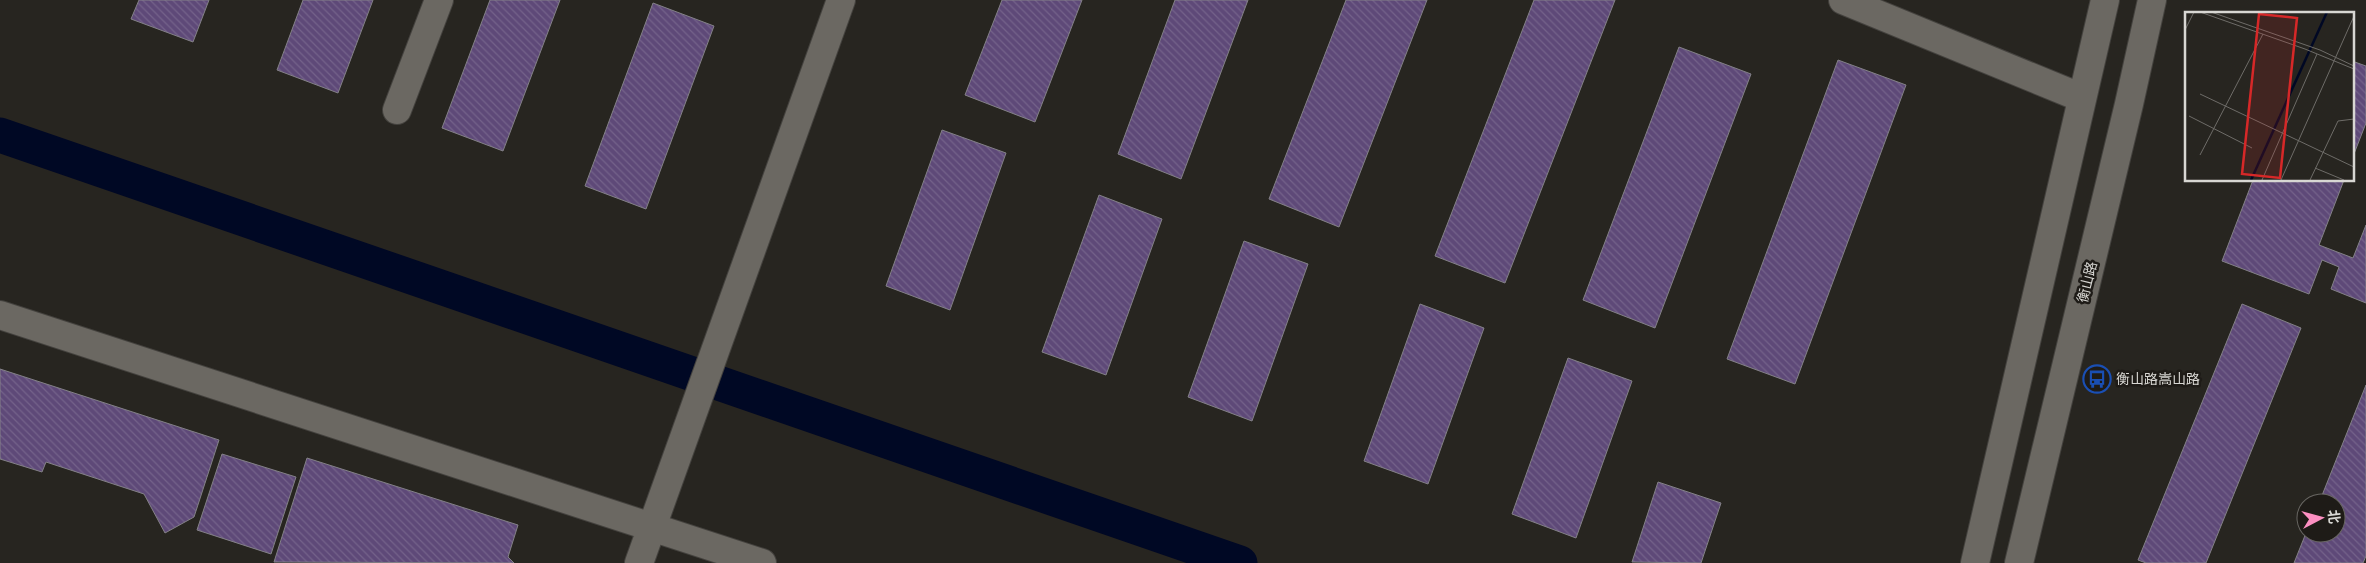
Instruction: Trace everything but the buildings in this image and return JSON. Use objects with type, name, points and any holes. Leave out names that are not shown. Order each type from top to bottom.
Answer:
[{"type":"street","points":[[397,110],[439,0]]},
{"type":"street","points":[[639,563],[721,330],[841,0]]},
{"type":"street","points":[[1843,0],[2082,98]]},
{"type":"street","points":[[1976,563],[2105,0]]},
{"type":"street","name":"衡山路","points":[[2019,563],[2129,104],[2152,0]]},
{"type":"street","points":[[0,315],[762,563]]},
{"type":"waterway","points":[[0,135],[1240,563]]},
{"type":"place","name":"衡山路嵩山路","points":[[2097,379]]}]
